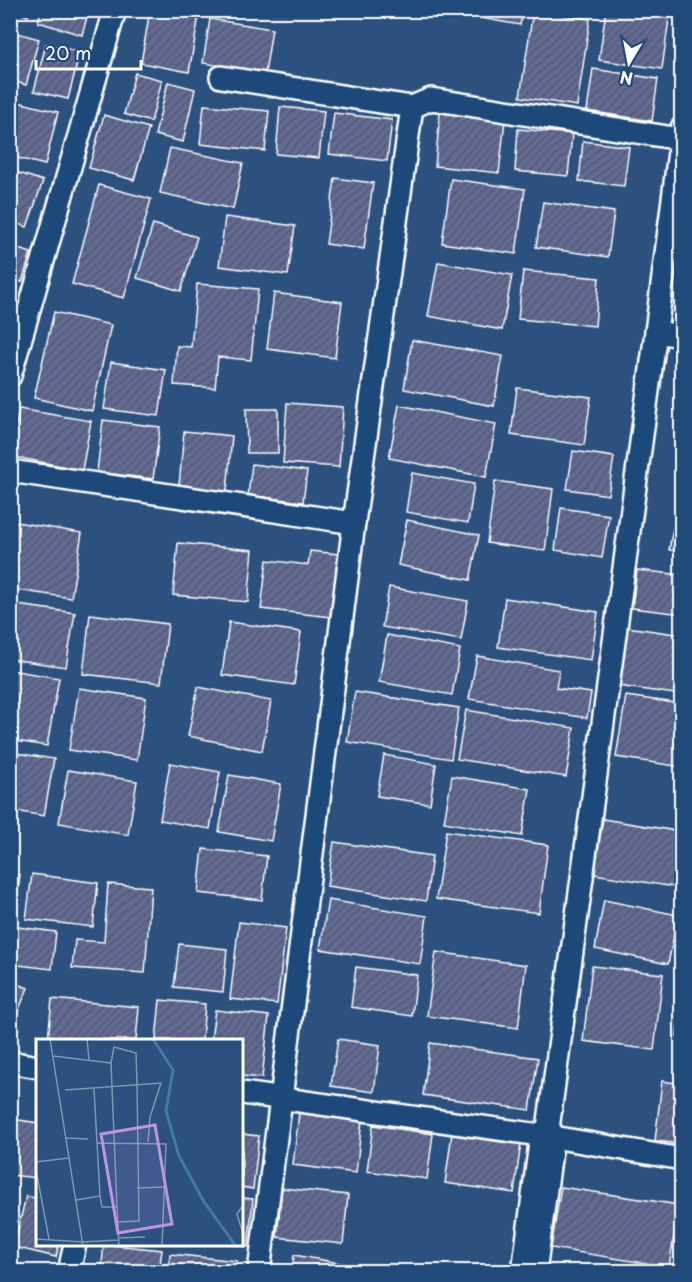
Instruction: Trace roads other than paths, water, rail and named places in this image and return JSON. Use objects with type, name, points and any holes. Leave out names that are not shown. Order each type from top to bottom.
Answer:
[{"type":"street","points":[[529,1272],[547,1137]]},
{"type":"lane","points":[[10,376],[115,10]]},
{"type":"lane","points":[[221,77],[412,107],[431,99],[681,133],[547,1137]]},
{"type":"lane","points":[[259,1272],[354,523],[412,107]]},
{"type":"lane","points":[[656,332],[681,336]]},
{"type":"lane","points":[[10,471],[354,523]]},
{"type":"lane","points":[[10,1062],[36,1066]]},
{"type":"lane","points":[[243,1093],[547,1137],[681,1159]]},
{"type":"lane","points":[[69,1272],[75,1246]]}]
